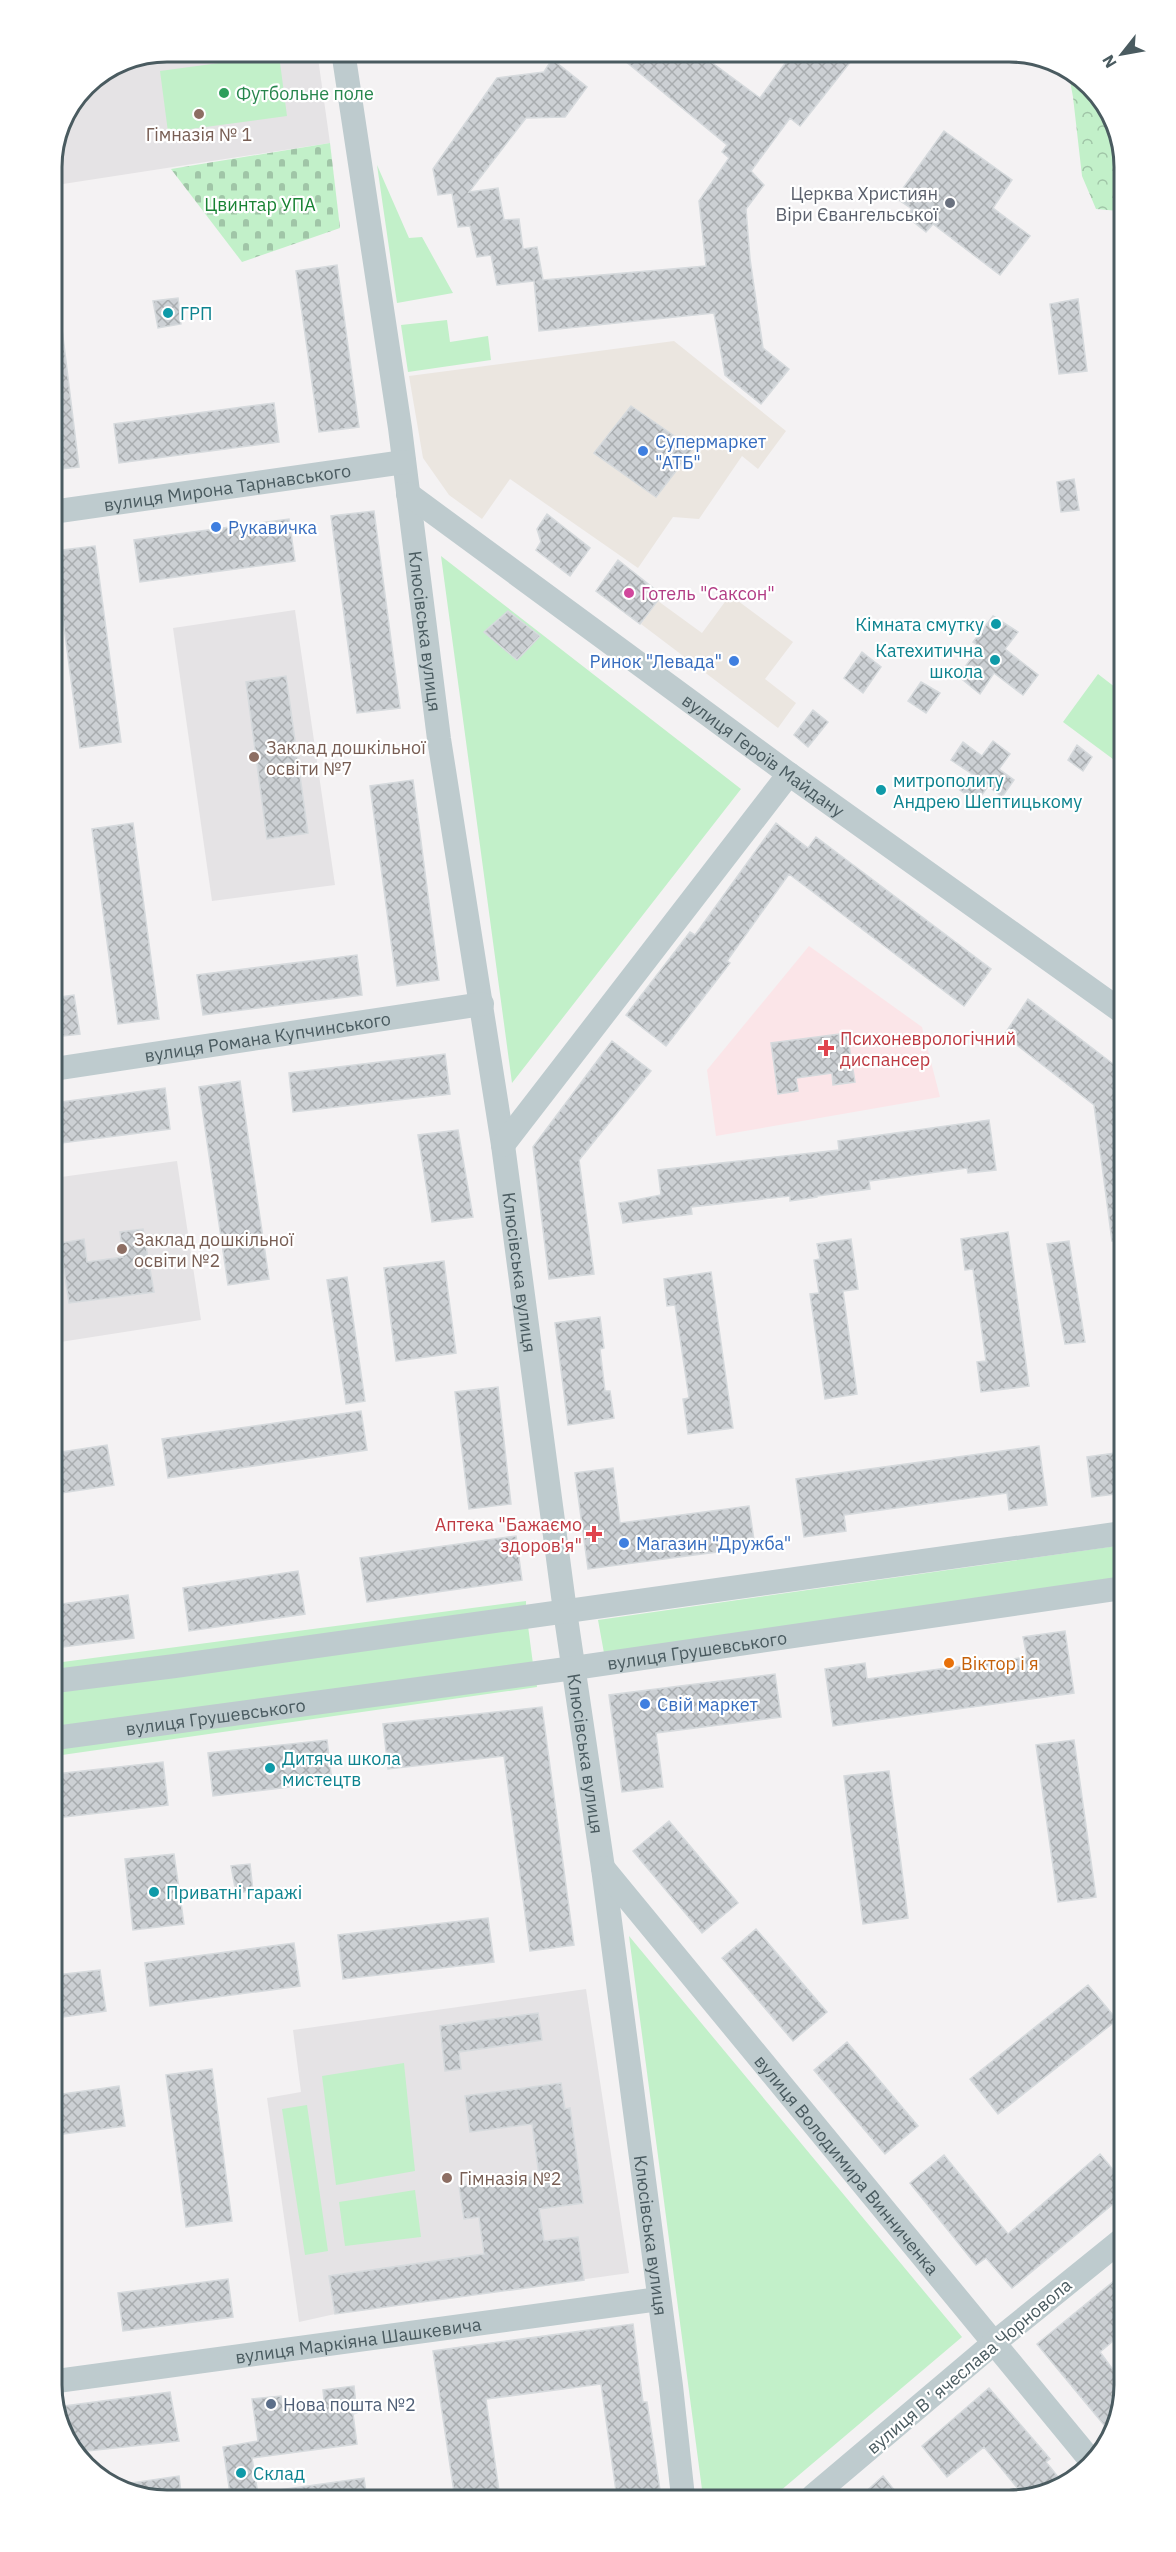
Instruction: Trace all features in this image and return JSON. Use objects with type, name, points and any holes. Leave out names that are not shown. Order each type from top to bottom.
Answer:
[{"type":"street","name":"Клюсівська вулиця","points":[[345,62],[404,462],[439,739],[503,1145],[565,1611],[603,1868],[682,2490]]},
{"type":"street","name":"вулиця Мирона Тарнавського","points":[[62,511],[404,462]]},
{"type":"street","name":"вулиця Героїв Майдану","points":[[408,494],[789,774],[1114,1006]]},
{"type":"street","points":[[503,1145],[789,774]]},
{"type":"street","name":"вулиця Романа Купчинського","points":[[62,1068],[482,1004]]},
{"type":"street","points":[[62,1679],[1114,1534]]},
{"type":"street","name":"вулиця Грушевського","points":[[62,1737],[574,1668],[1114,1589]]},
{"type":"street","name":"вулиця Володимира Винниченка","points":[[603,1868],[1087,2456]]},
{"type":"street","name":"вулиця Вʼячеслава Чорновола","points":[[820,2490],[1114,2245]]},
{"type":"street","name":"вулиця Маркіяна Шашкевича","points":[[62,2380],[659,2299]]},
{"type":"shaded area","name":"Гімназія № 1","points":[[160,62],[319,62],[330,143],[63,184],[62,153],[72,120],[88,97],[114,76],[140,65]]},
{"type":"shaded area","points":[[674,341],[786,431],[758,469],[742,456],[699,519],[673,517],[638,568],[510,479],[482,519],[449,495],[423,458],[409,376]]},
{"type":"shaded area","name":"Ринок \"Левада\"","points":[[730,595],[793,642],[765,679],[796,703],[778,728],[641,624],[658,601],[702,633]]},
{"type":"shaded area","name":"Заклад дошкільної освіти №7","points":[[295,610],[335,885],[212,901],[173,628]]},
{"type":"shaded area","name":"Психоневрологічний диспансер","points":[[809,946],[922,1027],[940,1097],[716,1136],[707,1070]]},
{"type":"shaded area","name":"Заклад дошкільної освіти №2","points":[[177,1161],[201,1320],[62,1342],[62,1177]]},
{"type":"shaded area","name":"Гімназія №2","points":[[586,1989],[629,2273],[335,2314],[299,2322],[267,2098],[301,2092],[293,2030]]},
{"type":"green space","name":"Футбольне поле","points":[[227,62],[280,62],[287,116],[168,132],[160,71]]},
{"type":"green space","points":[[1070,81],[1084,92],[1097,108],[1109,133],[1114,153],[1114,211],[1096,209],[1082,176]]},
{"type":"green space","name":"Цвинтар УПА","points":[[330,143],[340,228],[242,262],[171,169]]},
{"type":"green space","points":[[377,165],[409,238],[422,237],[453,293],[397,303]]},
{"type":"green space","points":[[447,320],[450,342],[488,336],[491,360],[408,372],[401,325]]},
{"type":"green space","points":[[441,556],[741,789],[512,1083]]},
{"type":"green space","points":[[1098,674],[1114,686],[1114,760],[1063,722]]},
{"type":"green space","points":[[1114,1546],[1114,1580],[604,1653],[598,1620]]},
{"type":"green space","points":[[526,1601],[526,1613],[62,1673],[62,1662]]},
{"type":"green space","points":[[528,1626],[533,1664],[62,1729],[62,1689]]},
{"type":"green space","points":[[536,1677],[537,1687],[62,1755],[62,1743]]},
{"type":"green space","points":[[629,1936],[962,2337],[781,2490],[702,2490]]},
{"type":"green space","points":[[404,2063],[415,2171],[336,2185],[322,2076]]},
{"type":"green space","points":[[307,2105],[328,2251],[305,2255],[282,2109]]},
{"type":"green space","points":[[415,2190],[421,2237],[345,2246],[339,2202]]},
{"type":"building","points":[[550,62],[556,62],[587,87],[565,117],[526,118],[469,192],[498,188],[504,220],[519,219],[523,249],[537,247],[543,280],[706,266],[699,201],[729,158],[722,152],[727,145],[626,62],[711,62],[760,98],[786,62],[850,62],[800,126],[790,118],[751,171],[764,185],[746,209],[750,259],[763,348],[789,369],[761,404],[725,375],[714,313],[539,331],[534,281],[497,285],[491,255],[477,257],[470,226],[458,227],[452,193],[438,195],[433,169],[497,78],[544,72]]},
{"type":"building","name":"Церква Християн Віри Євангельської","points":[[944,131],[1012,180],[993,208],[1030,236],[1000,275],[933,224],[926,232],[906,216],[912,209],[896,198]]},
{"type":"building","points":[[337,265],[359,427],[319,432],[296,271]]},
{"type":"building","name":"ГРП","points":[[178,298],[181,324],[158,328],[153,301]]},
{"type":"building","points":[[1078,299],[1087,371],[1059,374],[1050,304]]},
{"type":"building","points":[[62,329],[79,467],[62,469]]},
{"type":"building","points":[[274,403],[279,442],[119,463],[114,424]]},
{"type":"building","name":"Супермаркет \"АТБ\"","points":[[631,406],[693,449],[656,497],[594,453]]},
{"type":"building","points":[[1074,479],[1079,510],[1061,512],[1057,482]]},
{"type":"building","points":[[374,511],[400,708],[357,713],[331,516]]},
{"type":"building","points":[[547,514],[590,548],[570,576],[536,550],[541,542],[537,529]]},
{"type":"building","points":[[289,519],[295,561],[140,582],[134,540]]},
{"type":"building","points":[[95,546],[121,742],[80,748],[62,612],[62,550]]},
{"type":"building","name":"Готель \"Саксон\"","points":[[618,560],[662,595],[640,624],[596,591]]},
{"type":"building","points":[[508,611],[540,636],[517,660],[484,632]]},
{"type":"building","name":"Катехитична школа","points":[[993,616],[1018,632],[1005,649],[1038,675],[1023,695],[994,673],[980,694],[958,676],[980,647],[973,642]]},
{"type":"building","points":[[862,652],[881,667],[863,693],[844,678]]},
{"type":"building","name":"Заклад дошкільної освіти №7","points":[[286,676],[308,833],[267,839],[246,682]]},
{"type":"building","points":[[921,682],[940,693],[926,713],[908,701]]},
{"type":"building","points":[[813,710],[828,722],[808,747],[794,735]]},
{"type":"building","points":[[993,741],[1010,754],[999,769],[1014,780],[1002,797],[988,786],[977,802],[960,790],[972,774],[951,760],[963,742],[982,756]]},
{"type":"building","points":[[1077,745],[1092,757],[1083,771],[1068,760]]},
{"type":"building","points":[[413,780],[439,980],[397,986],[370,786]]},
{"type":"building","points":[[133,823],[159,1019],[118,1024],[92,829]]},
{"type":"building","points":[[776,823],[808,848],[816,837],[991,969],[964,1006],[789,874],[727,961],[730,963],[666,1046],[626,1015],[690,932],[695,935]]},
{"type":"building","points":[[357,955],[362,995],[203,1015],[197,975]]},
{"type":"building","points":[[74,995],[80,1034],[62,1036],[62,997]]},
{"type":"building","points":[[1028,999],[1114,1065],[1114,1241],[1112,1241],[1094,1105],[1004,1035]]},
{"type":"building","points":[[847,1033],[855,1082],[833,1085],[832,1073],[796,1078],[798,1091],[778,1094],[771,1043]]},
{"type":"building","points":[[612,1041],[651,1071],[579,1160],[594,1274],[549,1279],[533,1147]]},
{"type":"building","points":[[445,1054],[450,1094],[293,1112],[289,1073]]},
{"type":"building","points":[[240,1081],[269,1279],[228,1285],[199,1087]]},
{"type":"building","points":[[165,1088],[170,1129],[62,1143],[62,1102]]},
{"type":"building","points":[[989,1120],[996,1170],[968,1173],[967,1168],[869,1181],[870,1189],[790,1201],[790,1196],[691,1207],[692,1214],[623,1223],[619,1203],[661,1195],[658,1170],[839,1150],[838,1141]]},
{"type":"building","points":[[458,1130],[473,1217],[432,1222],[418,1135]]},
{"type":"building","points":[[143,1229],[154,1292],[69,1303],[62,1243],[84,1239],[87,1262],[123,1257],[120,1232]]},
{"type":"building","points":[[1008,1232],[1029,1386],[981,1392],[977,1362],[986,1361],[973,1269],[965,1270],[961,1239]]},
{"type":"building","points":[[851,1239],[858,1289],[843,1291],[857,1394],[825,1399],[810,1294],[819,1293],[814,1260],[820,1259],[817,1244]]},
{"type":"building","points":[[1069,1241],[1085,1342],[1065,1344],[1047,1244]]},
{"type":"building","points":[[444,1261],[456,1353],[396,1361],[384,1268]]},
{"type":"building","points":[[711,1272],[733,1428],[688,1434],[683,1399],[689,1398],[675,1305],[667,1306],[664,1279]]},
{"type":"building","points":[[347,1277],[365,1401],[346,1404],[327,1280]]},
{"type":"building","points":[[600,1317],[604,1348],[600,1349],[605,1391],[610,1391],[614,1418],[568,1425],[555,1323]]},
{"type":"building","points":[[498,1387],[511,1504],[469,1509],[455,1392]]},
{"type":"building","points":[[361,1411],[367,1450],[168,1478],[162,1439]]},
{"type":"building","points":[[107,1445],[114,1485],[62,1493],[62,1452]]},
{"type":"building","points":[[1039,1446],[1047,1505],[1009,1510],[1007,1493],[844,1515],[846,1531],[804,1537],[796,1479]]},
{"type":"building","points":[[1114,1453],[1114,1494],[1092,1497],[1087,1457]]},
{"type":"building","points":[[613,1468],[620,1523],[749,1506],[755,1547],[588,1569],[575,1473]]},
{"type":"building","points":[[516,1536],[522,1580],[367,1602],[360,1558]]},
{"type":"building","points":[[298,1571],[305,1614],[189,1631],[183,1588]]},
{"type":"building","points":[[128,1595],[134,1638],[62,1647],[62,1604]]},
{"type":"building","points":[[1065,1631],[1074,1693],[833,1726],[825,1669],[865,1663],[867,1679],[1027,1657],[1023,1637]]},
{"type":"building","points":[[775,1674],[781,1717],[656,1733],[663,1787],[622,1792],[609,1695]]},
{"type":"building","points":[[542,1707],[574,1945],[530,1951],[504,1756],[388,1769],[383,1724]]},
{"type":"building","name":"Дитяча школа мистецтв","points":[[327,1740],[332,1782],[213,1796],[208,1753]]},
{"type":"building","points":[[1074,1740],[1096,1897],[1058,1902],[1036,1745]]},
{"type":"building","points":[[163,1762],[168,1805],[62,1817],[62,1773]]},
{"type":"building","points":[[889,1771],[908,1918],[863,1924],[844,1776]]},
{"type":"building","points":[[669,1821],[738,1903],[702,1933],[633,1851]]},
{"type":"building","name":"Приватні гаражі","points":[[174,1854],[184,1924],[133,1930],[125,1859]]},
{"type":"building","points":[[250,1864],[253,1891],[236,1893],[231,1866]]},
{"type":"building","points":[[488,1918],[494,1962],[343,1979],[338,1935]]},
{"type":"building","points":[[756,1929],[827,2012],[793,2041],[722,1958]]},
{"type":"building","points":[[294,1943],[300,1986],[150,2006],[145,1963]]},
{"type":"building","points":[[100,1970],[106,2011],[62,2017],[62,1974]]},
{"type":"building","points":[[1088,1985],[1114,2016],[1114,2022],[998,2114],[970,2079]]},
{"type":"building","points":[[538,2013],[542,2040],[459,2052],[461,2069],[445,2071],[440,2026]]},
{"type":"building","points":[[847,2042],[918,2126],[885,2154],[814,2070]]},
{"type":"building","points":[[212,2069],[232,2221],[186,2227],[166,2075]]},
{"type":"building","points":[[561,2083],[565,2109],[570,2108],[583,2203],[539,2209],[544,2241],[578,2237],[584,2280],[335,2314],[329,2276],[484,2254],[479,2217],[464,2219],[459,2186],[539,2175],[532,2124],[470,2132],[465,2096]]},
{"type":"building","points":[[119,2086],[125,2126],[62,2134],[62,2094]]},
{"type":"building","points":[[1100,2154],[1114,2171],[1114,2203],[1012,2288],[986,2258],[976,2265],[910,2183],[944,2155],[1008,2234]]},
{"type":"building","points":[[228,2279],[233,2317],[123,2331],[118,2293]]},
{"type":"building","points":[[1114,2281],[1114,2340],[1100,2352],[1114,2371],[1114,2399],[1108,2422],[1104,2425],[1037,2344]]},
{"type":"building","points":[[633,2324],[643,2402],[647,2402],[660,2490],[616,2490],[601,2384],[486,2399],[499,2490],[454,2490],[433,2351]]},
{"type":"building","points":[[354,2386],[357,2413],[353,2414],[357,2444],[252,2458],[257,2490],[229,2490],[223,2447],[258,2441],[252,2399],[281,2396],[283,2406],[324,2400],[323,2390]]},
{"type":"building","points":[[989,2388],[1050,2459],[1046,2462],[1059,2478],[1043,2485],[1019,2490],[984,2447],[947,2477],[922,2446]]},
{"type":"building","points":[[170,2392],[179,2441],[85,2451],[72,2432],[64,2406]]},
{"type":"building","points":[[179,2476],[181,2490],[160,2490],[129,2483]]},
{"type":"building","points":[[883,2476],[894,2490],[868,2490]]},
{"type":"building","points":[[364,2478],[366,2490],[280,2490]]},
{"type":"place","name":"Футбольне поле","points":[[224,93]]},
{"type":"place","name":"Гімназія № 1","points":[[199,114]]},
{"type":"place","name":"Церква Християн Віри Євангельської","points":[[950,203]]},
{"type":"place","name":"ГРП","points":[[168,313]]},
{"type":"place","name":"Супермаркет \"АТБ\"","points":[[643,451]]},
{"type":"place","name":"Рукавичка","points":[[216,527]]},
{"type":"place","name":"Готель \"Саксон\"","points":[[629,593]]},
{"type":"place","name":"Кімната смутку","points":[[996,624]]},
{"type":"place","name":"Катехитична школа","points":[[995,660]]},
{"type":"place","name":"Ринок \"Левада\"","points":[[734,661]]},
{"type":"place","name":"Заклад дошкільної освіти №7","points":[[254,757]]},
{"type":"place","name":"митрополиту Андрею Шептицькому","points":[[881,790]]},
{"type":"place","name":"Психоневрологічний диспансер","points":[[826,1048]]},
{"type":"place","name":"Заклад дошкільної освіти №2","points":[[122,1249]]},
{"type":"place","name":"Аптека \"Бажаємо здоров'я\"","points":[[594,1534]]},
{"type":"place","name":"Магазин \"Дружба\"","points":[[624,1543]]},
{"type":"place","name":"Віктор і я","points":[[949,1663]]},
{"type":"place","name":"Свiй маркет","points":[[645,1704]]},
{"type":"place","name":"Дитяча школа мистецтв","points":[[270,1768]]},
{"type":"place","name":"Приватні гаражі","points":[[154,1892]]},
{"type":"place","name":"Гімназія №2","points":[[447,2178]]},
{"type":"place","name":"Нова пошта №2","points":[[271,2404]]},
{"type":"place","name":"Склад","points":[[241,2473]]}]
